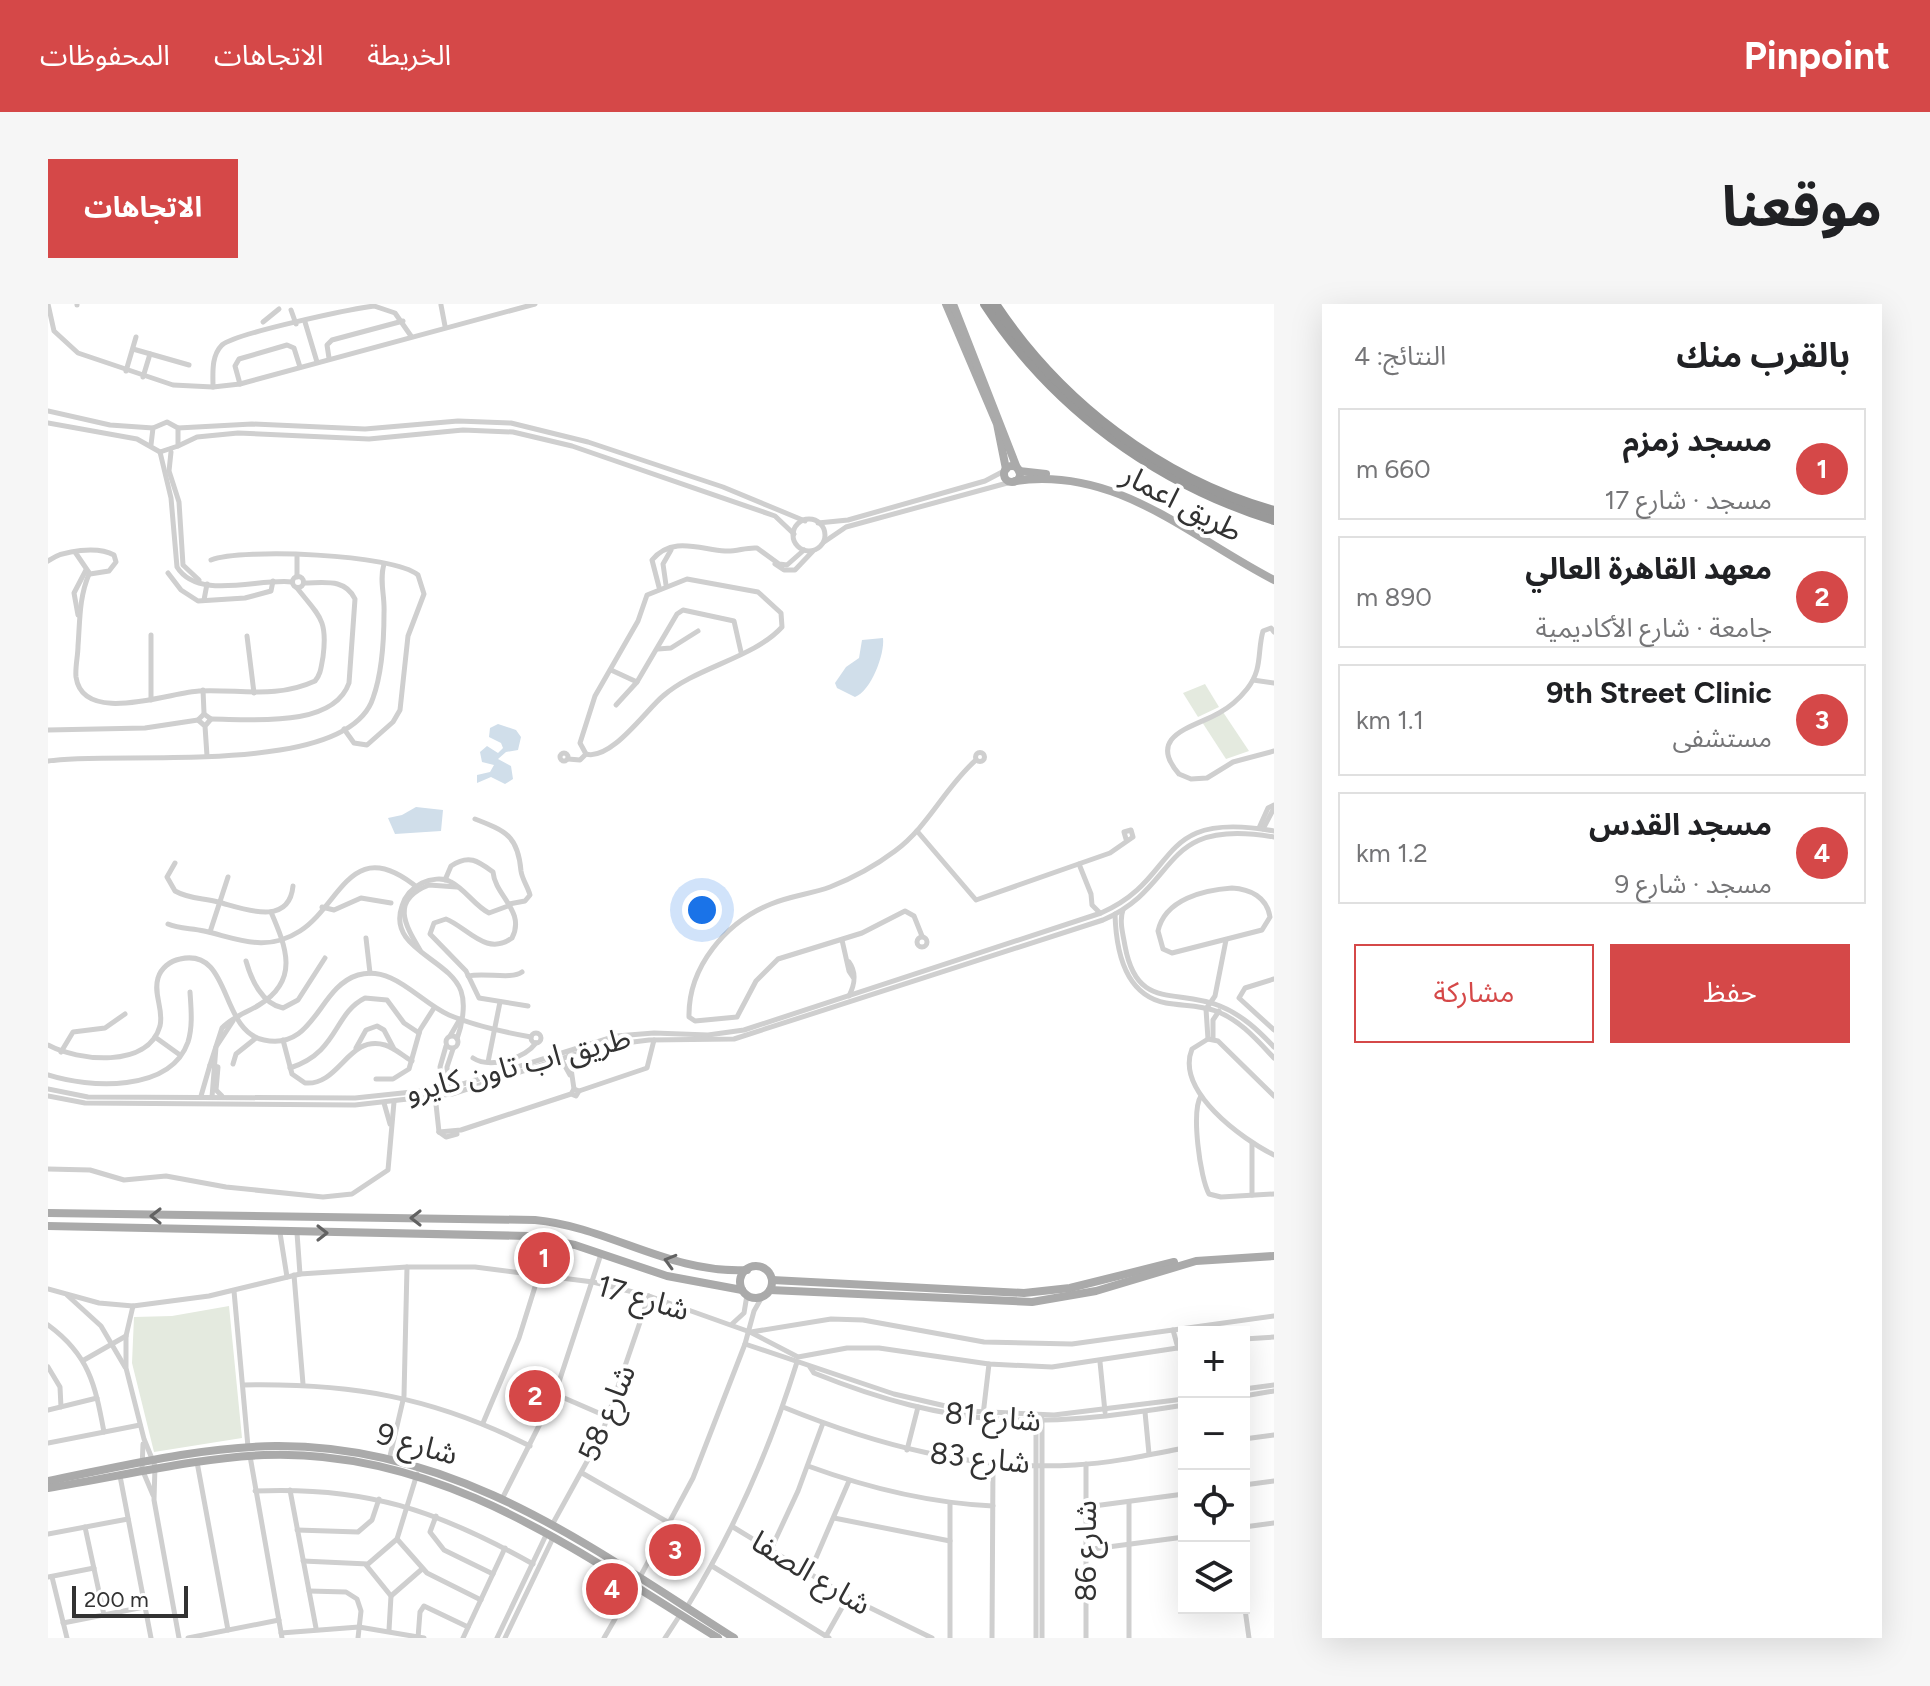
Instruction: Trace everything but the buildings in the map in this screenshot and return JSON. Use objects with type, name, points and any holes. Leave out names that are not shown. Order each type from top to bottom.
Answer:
[{"type":"highway","points":[[985,304],[1038,373],[1119,443],[1199,492],[1274,520]]},
{"type":"highway","points":[[995,304],[1030,352],[1062,388],[1139,448],[1204,484],[1274,511]]},
{"type":"main road","points":[[946,304],[997,424],[1005,478],[1013,482],[1018,469],[953,304]]},
{"type":"main road","name":"طريق اعمار","points":[[1005,470],[1084,478],[1137,495],[1274,578]]},
{"type":"main road","name":"طريق اعمار","points":[[1013,482],[1068,480],[1124,494],[1274,578]]},
{"type":"main road","points":[[48,1213],[535,1220],[583,1229],[683,1265],[747,1270],[760,1267],[772,1280],[1035,1292],[1070,1288],[1199,1257],[1274,1254]]},
{"type":"main road","points":[[48,1226],[528,1236],[566,1242],[667,1276],[762,1297],[770,1290],[772,1280]]},
{"type":"main road","points":[[770,1290],[1032,1302],[1096,1291],[1196,1261],[1274,1254]]},
{"type":"main road","points":[[745,1292],[741,1279],[747,1270]]},
{"type":"main road","name":"شارع 9","points":[[48,1481],[142,1462],[249,1452],[330,1448],[390,1456],[502,1499],[683,1611],[734,1638]]},
{"type":"main road","name":"شارع 9","points":[[249,1452],[339,1458],[417,1473],[475,1495],[551,1531]]},
{"type":"main road","name":"شارع 9","points":[[48,1488],[155,1471],[193,1459]]},
{"type":"main road","name":"شارع 9","points":[[683,1611],[718,1638]]},
{"type":"street","points":[[48,304],[52,326],[64,344],[143,377],[173,385],[213,387],[240,384],[535,304]]},
{"type":"street","points":[[441,305],[445,326]]},
{"type":"street","points":[[213,387],[214,361],[221,346],[239,336],[374,306],[391,310],[403,321],[411,336]]},
{"type":"street","points":[[270,330],[260,320],[279,309]]},
{"type":"street","points":[[291,310],[296,324]]},
{"type":"street","points":[[329,358],[330,341],[403,321]]},
{"type":"street","points":[[305,322],[317,362]]},
{"type":"street","points":[[371,330],[376,345]]},
{"type":"street","points":[[126,371],[136,337]]},
{"type":"street","points":[[240,384],[235,366],[239,359],[284,346],[294,348],[300,367]]},
{"type":"street","points":[[133,349],[189,365]]},
{"type":"street","points":[[143,377],[150,354]]},
{"type":"street","points":[[48,411],[110,425],[153,428],[167,422],[178,428],[252,424],[377,429],[458,421],[501,422],[560,433],[818,523],[861,517],[985,481],[1005,470]]},
{"type":"street","points":[[48,423],[137,439],[160,452],[177,528],[180,566],[199,581],[207,584],[295,579],[304,583],[338,583],[350,590],[355,599],[349,683],[344,693],[324,707],[288,718],[211,719],[204,714]]},
{"type":"street","points":[[107,435],[110,425]]},
{"type":"street","points":[[151,445],[153,428]]},
{"type":"street","points":[[178,428],[178,446]]},
{"type":"street","points":[[160,452],[171,451],[197,437],[226,434],[355,439],[495,430],[560,443],[775,516],[794,534],[801,548],[813,551]]},
{"type":"street","points":[[171,451],[169,471],[179,502],[177,528]]},
{"type":"street","points":[[669,479],[673,470]]},
{"type":"street","points":[[658,572],[664,559],[677,548],[726,553],[753,549],[785,567],[797,568],[813,551],[846,527],[1013,482]]},
{"type":"street","points":[[725,498],[728,490]]},
{"type":"street","points":[[794,534],[805,521]]},
{"type":"street","points":[[818,523],[824,530],[824,542]]},
{"type":"street","points":[[662,586],[652,564],[656,556],[683,545],[726,551],[752,547],[785,567]]},
{"type":"street","points":[[785,567],[801,548]]},
{"type":"street","points":[[48,561],[62,553],[75,552],[110,552],[117,560],[109,571],[87,569],[75,552]]},
{"type":"street","points":[[92,552],[73,597],[79,616],[76,675],[84,692],[116,704],[203,690],[254,693],[289,690],[312,683],[320,675],[325,624],[297,588],[297,555]]},
{"type":"street","points":[[211,560],[237,554],[297,555],[384,564],[415,573],[424,591],[407,642],[401,706],[393,722],[369,744],[356,744],[344,729]]},
{"type":"street","points":[[656,556],[664,559]]},
{"type":"street","points":[[48,761],[207,756],[302,746],[344,729],[365,713],[375,694],[384,617],[381,579],[384,564]]},
{"type":"street","points":[[168,573],[190,597],[204,600],[258,596],[271,591],[273,581]]},
{"type":"street","points":[[568,759],[580,760],[586,754],[598,754],[633,729],[675,687],[779,630],[783,618],[775,606],[758,592],[699,579],[662,586],[647,595],[638,621],[595,696],[581,740],[586,754]]},
{"type":"street","points":[[190,597],[199,581]]},
{"type":"street","points":[[297,588],[304,583]]},
{"type":"street","points":[[204,600],[207,584]]},
{"type":"street","points":[[616,705],[637,682],[683,610],[731,619],[741,652]]},
{"type":"street","points":[[1274,632],[1267,628],[1261,635],[1261,662],[1253,680],[1227,709],[1177,732],[1171,741],[1169,756],[1179,774],[1201,779],[1233,762],[1274,751]]},
{"type":"street","points":[[658,649],[674,645],[698,631]]},
{"type":"street","points":[[665,634],[674,645]]},
{"type":"street","points":[[151,635],[151,700]]},
{"type":"street","points":[[247,636],[254,693]]},
{"type":"street","points":[[611,670],[637,682]]},
{"type":"street","points":[[1253,680],[1274,683]]},
{"type":"street","points":[[48,730],[145,728],[198,720],[204,714],[203,690]]},
{"type":"street","points":[[207,756],[205,726],[211,719]]},
{"type":"street","points":[[198,720],[205,726]]},
{"type":"street","points":[[922,936],[914,916],[905,911],[842,940],[794,952],[776,961],[756,981],[737,1017],[695,1021],[689,1017],[693,989],[702,965],[716,944],[735,925],[768,905],[828,888],[855,876],[900,848],[917,831],[958,776],[976,760]]},
{"type":"street","points":[[1264,831],[1274,807]]},
{"type":"street","points":[[446,1088],[440,1067],[446,1046],[454,1038],[462,998],[457,982],[406,938],[400,917],[403,903],[427,881],[445,880],[489,913],[525,901],[530,895],[521,872],[520,852],[505,833],[475,819]]},
{"type":"street","name":"طريق اب تاون كايرو","points":[[1102,917],[1131,895],[1163,857],[1191,835],[1214,827],[1264,831]]},
{"type":"street","points":[[917,831],[976,900],[1113,851],[1126,839]]},
{"type":"street","name":"طريق اب تاون كايرو","points":[[48,1096],[85,1103],[384,1103],[474,1088],[569,1055],[609,1045],[732,1033],[993,948],[1115,915],[1184,848],[1215,835],[1264,831]]},
{"type":"street","points":[[445,880],[453,864],[477,860],[493,872],[516,927],[512,938],[505,943],[479,940],[446,919],[432,926],[433,942],[468,976],[476,996],[528,1006]]},
{"type":"street","points":[[175,863],[168,872],[170,887],[186,897],[220,902],[251,913],[271,912],[287,903],[293,886]]},
{"type":"street","points":[[1079,864],[1091,903],[1117,929]]},
{"type":"street","points":[[168,924],[210,932],[247,944],[283,940],[306,927],[343,882],[369,871],[396,873],[418,888],[434,884],[458,887]]},
{"type":"street","points":[[210,932],[228,877]]},
{"type":"street","points":[[1232,888],[1252,891],[1268,907],[1270,917],[1265,927],[1222,941],[1169,953],[1161,944],[1159,926],[1175,906],[1199,894],[1232,888]]},
{"type":"street","points":[[1131,895],[1115,915],[1122,963],[1137,988],[1164,1003],[1208,1006]]},
{"type":"street","points":[[322,907],[334,910],[361,898],[391,903]]},
{"type":"street","points":[[1088,921],[1091,903]]},
{"type":"street","points":[[1123,910],[1121,923],[1127,957],[1142,985],[1162,996],[1219,1009],[1251,1025],[1274,1047]]},
{"type":"street","points":[[212,1097],[212,1065],[218,1042],[235,1017],[267,999],[286,969],[283,940],[271,912]]},
{"type":"street","name":"طريق اب تاون كايرو","points":[[48,1089],[76,1096],[355,1098],[446,1088],[583,1044],[636,1034],[734,1039],[922,980],[1088,921]]},
{"type":"street","points":[[366,938],[370,973]]},
{"type":"street","points":[[842,940],[848,962],[854,969],[849,996]]},
{"type":"street","points":[[1211,1039],[1208,1006],[1215,996],[1222,965],[1222,941]]},
{"type":"street","points":[[977,961],[993,948]]},
{"type":"street","points":[[246,961],[254,982],[267,999],[279,1007],[295,1003],[325,958]]},
{"type":"street","points":[[48,1045],[61,1052],[86,1057],[123,1055],[141,1050],[155,1037],[161,1017],[157,980],[164,967],[177,960],[196,959],[214,971],[235,1017],[256,1038],[283,1040],[312,1023],[341,984],[370,973],[395,979],[434,1008],[460,1019],[492,1030],[531,1037],[539,1034],[540,1041],[524,1054],[488,1062],[473,1058]]},
{"type":"street","points":[[922,980],[942,969],[941,966]]},
{"type":"street","points":[[468,976],[492,972],[513,977],[522,972]]},
{"type":"street","points":[[1274,979],[1245,988],[1239,996],[1274,1030]]},
{"type":"street","points":[[854,980],[866,990]]},
{"type":"street","points":[[48,1075],[77,1082],[135,1081],[160,1072],[180,1055],[190,1034],[190,992]]},
{"type":"street","points":[[1215,996],[1219,1009],[1243,1027],[1274,1058]]},
{"type":"street","points":[[290,1068],[319,1053],[352,1009],[365,998],[387,1000],[404,1023],[419,1033]]},
{"type":"street","points":[[488,1062],[500,1002]]},
{"type":"street","points":[[376,1079],[398,1078],[412,1061],[419,1033],[434,1008]]},
{"type":"street","points":[[797,1020],[795,1017],[814,1008]]},
{"type":"street","points":[[1211,1039],[1213,1020],[1219,1009]]},
{"type":"street","points":[[61,1052],[76,1030],[105,1028],[125,1014]]},
{"type":"street","points":[[734,1039],[770,1025],[769,1022]]},
{"type":"street","points":[[283,1040],[290,1068],[299,1081],[317,1083],[328,1078],[354,1051],[366,1030],[377,1026],[384,1030],[394,1049]]},
{"type":"street","points":[[155,1037],[180,1055]]},
{"type":"street","points":[[233,1064],[236,1054],[256,1038]]},
{"type":"street","points":[[446,1088],[447,1067],[453,1049],[458,1045],[454,1038]]},
{"type":"street","points":[[1274,1096],[1228,1049],[1211,1039],[1198,1043],[1190,1053],[1191,1075],[1201,1096],[1252,1144],[1274,1155]]},
{"type":"street","points":[[446,1088],[433,1097],[439,1132],[451,1137],[461,1130],[647,1068],[652,1055],[652,1040]]},
{"type":"street","points":[[354,1051],[373,1044],[394,1049],[412,1061]]},
{"type":"street","points":[[570,1075],[558,1059],[583,1044]]},
{"type":"street","points":[[446,1046],[453,1049]]},
{"type":"street","points":[[569,1055],[575,1091]]},
{"type":"street","points":[[212,1087],[223,1096]]},
{"type":"street","points":[[200,1097],[212,1087]]},
{"type":"street","points":[[85,1103],[113,1096]]},
{"type":"street","points":[[133,1103],[160,1096]]},
{"type":"street","points":[[1201,1096],[1196,1105],[1206,1188],[1215,1196],[1274,1194]]},
{"type":"street","points":[[48,1169],[90,1170],[124,1180],[166,1176],[236,1188],[344,1196],[388,1170],[394,1102]]},
{"type":"street","points":[[384,1103],[391,1124]]},
{"type":"street","points":[[1252,1144],[1252,1195]]},
{"type":"street","points":[[280,1233],[294,1276]]},
{"type":"street","points":[[297,1233],[294,1276],[303,1384]]},
{"type":"street","points":[[502,1499],[555,1394],[601,1254]]},
{"type":"street","points":[[390,1456],[404,1396],[407,1267]]},
{"type":"street","name":"شارع 17","points":[[48,1289],[99,1303],[133,1306],[234,1291],[294,1276],[407,1267],[475,1267],[593,1282],[649,1296],[750,1332],[798,1360]]},
{"type":"street","points":[[482,1423],[514,1352],[539,1274]]},
{"type":"street","points":[[234,1291],[249,1452],[281,1635],[316,1628],[359,1627],[420,1637],[424,1606],[468,1627]]},
{"type":"street","points":[[63,1292],[94,1319],[126,1368]]},
{"type":"street","points":[[730,1325],[744,1313],[745,1292]]},
{"type":"street","name":"شارع 58","points":[[551,1531],[608,1417],[649,1296]]},
{"type":"street","points":[[604,1638],[671,1524],[693,1478],[750,1332],[754,1311],[762,1297]]},
{"type":"street","points":[[133,1306],[126,1336],[126,1368],[144,1439],[153,1461],[154,1500]]},
{"type":"street","points":[[750,1332],[806,1325],[821,1320],[863,1320],[984,1342],[1042,1345],[1101,1341],[1274,1316]]},
{"type":"street","points":[[48,1325],[68,1339],[84,1360],[98,1398],[104,1432]]},
{"type":"street","points":[[1173,1330],[1178,1341]]},
{"type":"street","points":[[84,1360],[126,1336]]},
{"type":"street","points":[[1250,1339],[1274,1337]]},
{"type":"street","name":"شارع 81","points":[[745,1344],[798,1360],[810,1367],[818,1367],[918,1406],[983,1416],[1039,1419],[1178,1403]]},
{"type":"street","points":[[665,1638],[712,1566],[733,1527],[768,1451],[798,1360],[847,1348],[879,1348],[989,1364],[1037,1367],[1100,1362],[1178,1349]]},
{"type":"street","points":[[1100,1362],[1105,1413]]},
{"type":"street","points":[[983,1416],[989,1364]]},
{"type":"street","points":[[48,1367],[60,1387],[61,1407]]},
{"type":"street","points":[[243,1385],[303,1384],[404,1396],[482,1423],[530,1446]]},
{"type":"street","points":[[1250,1389],[1274,1388]]},
{"type":"street","points":[[1250,1394],[1274,1388]]},
{"type":"street","points":[[555,1394],[608,1417]]},
{"type":"street","points":[[48,1410],[98,1398]]},
{"type":"street","name":"شارع 81","points":[[1105,1413],[1145,1412],[1178,1403]]},
{"type":"street","points":[[907,1450],[918,1406]]},
{"type":"street","name":"شارع 83","points":[[783,1407],[907,1450],[993,1463],[1086,1464],[1178,1449]]},
{"type":"street","points":[[1145,1412],[1149,1454]]},
{"type":"street","points":[[1039,1419],[1039,1638]]},
{"type":"street","points":[[771,1549],[808,1466],[823,1423]]},
{"type":"street","points":[[48,1443],[140,1425]]},
{"type":"street","points":[[1250,1438],[1274,1435]]},
{"type":"street","points":[[144,1439],[142,1462],[154,1500],[179,1638]]},
{"type":"street","points":[[193,1459],[228,1630]]},
{"type":"street","points":[[992,1638],[993,1463]]},
{"type":"street","name":"شارع 86","points":[[1086,1464],[1086,1638]]},
{"type":"street","points":[[808,1466],[849,1481],[950,1503],[993,1506]]},
{"type":"street","points":[[303,1561],[366,1565],[397,1539],[417,1473]]},
{"type":"street","points":[[582,1473],[671,1524]]},
{"type":"street","points":[[120,1476],[151,1638]]},
{"type":"street","points":[[809,1574],[849,1481]]},
{"type":"street","points":[[1250,1484],[1274,1481]]},
{"type":"street","points":[[290,1490],[316,1628]]},
{"type":"street","points":[[255,1491],[333,1491],[407,1506],[436,1516],[533,1564]]},
{"type":"street","points":[[1086,1507],[1178,1495]]},
{"type":"street","points":[[297,1530],[358,1532],[372,1520],[379,1499]]},
{"type":"street","points":[[1129,1502],[1129,1638]]},
{"type":"street","points":[[950,1503],[950,1638]]},
{"type":"street","points":[[436,1516],[430,1532],[440,1546],[493,1574]]},
{"type":"street","points":[[834,1518],[950,1541]]},
{"type":"street","points":[[48,1534],[128,1519]]},
{"type":"street","points":[[1250,1526],[1274,1523]]},
{"type":"street","points":[[85,1527],[104,1615]]},
{"type":"street","name":"شارع الصفا","points":[[733,1527],[848,1597],[932,1638]]},
{"type":"street","points":[[497,1638],[551,1531]]},
{"type":"street","points":[[505,1638],[551,1531]]},
{"type":"street","points":[[1085,1550],[1178,1538]]},
{"type":"street","points":[[397,1539],[422,1569],[481,1600]]},
{"type":"street","points":[[463,1638],[505,1548]]},
{"type":"street","points":[[366,1565],[391,1596],[389,1630]]},
{"type":"street","points":[[712,1566],[828,1637],[848,1597]]},
{"type":"street","points":[[67,1638],[50,1577],[94,1568]]},
{"type":"street","points":[[391,1596],[422,1569]]},
{"type":"street","points":[[309,1591],[352,1594],[360,1604],[358,1638]]},
{"type":"street","points":[[63,1623],[145,1607]]},
{"type":"street","points":[[1246,1614],[1249,1638]]},
{"type":"street","points":[[188,1638],[279,1620]]},
{"type":"shaded area","points":[[883,638],[883,645],[871,680],[855,697],[837,688],[835,683],[846,667],[859,658],[862,640]]},
{"type":"shaded area","points":[[1205,684],[1219,707],[1198,717],[1183,693]]},
{"type":"shaded area","points":[[1223,712],[1249,751],[1226,759],[1202,722]]},
{"type":"shaded area","points":[[498,724],[516,730],[521,737],[518,750],[506,752],[498,759],[511,766],[513,779],[505,784],[491,777],[477,783],[477,775],[490,772],[494,765],[482,762],[480,752],[487,746],[498,753],[503,748],[501,743],[489,737],[490,728]]},
{"type":"shaded area","points":[[416,807],[443,810],[441,831],[395,834],[388,818]]},
{"type":"shaded area","points":[[229,1306],[242,1438],[154,1452],[132,1363],[134,1317],[172,1316]]},
{"type":"place","name":"مسجد زمزم","points":[[544,1258]]},
{"type":"place","name":"معهد القاهرة العالي","points":[[535,1396]]},
{"type":"place","name":"9th Street Clinic","points":[[675,1550]]},
{"type":"place","name":"مسجد القدس","points":[[612,1589]]}]
